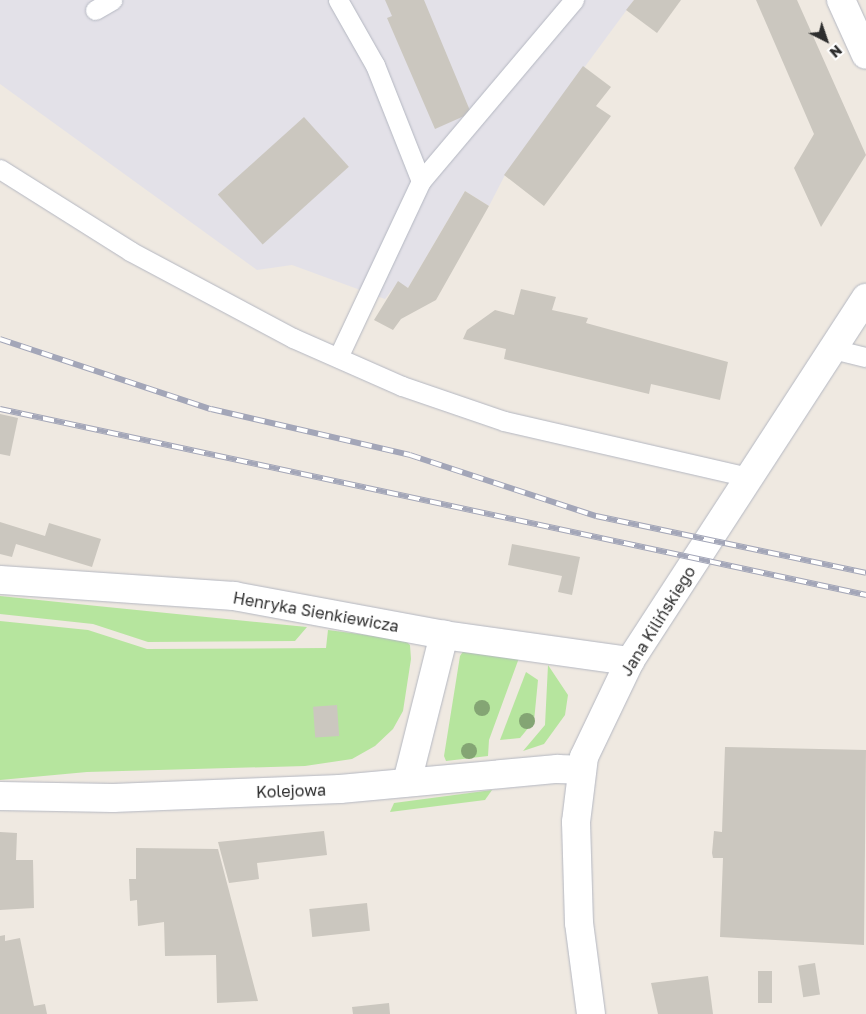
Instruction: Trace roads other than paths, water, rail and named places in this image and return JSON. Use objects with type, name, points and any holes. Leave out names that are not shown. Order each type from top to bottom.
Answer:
[{"type":"street","points":[[841,0],[866,55]]},
{"type":"street","name":"Jana Kilińskiego","points":[[591,1014],[579,923],[576,802],[582,770],[630,661],[866,298]]},
{"type":"street","name":"Henryka Sienkiewicza","points":[[0,580],[234,596],[444,635],[630,661]]},
{"type":"street","points":[[407,782],[444,635]]},
{"type":"street","name":"Kolejowa","points":[[0,796],[113,798],[407,782],[582,770]]},
{"type":"lane","points":[[95,10],[112,0]]},
{"type":"lane","points":[[338,0],[375,65],[421,181]]},
{"type":"lane","points":[[338,357],[421,181],[574,0]]},
{"type":"lane","points":[[0,169],[130,251],[293,338],[402,386],[504,421],[748,477]]},
{"type":"lane","points":[[833,349],[866,357]]},
{"type":"railway","points":[[0,339],[211,409],[410,455],[596,516],[866,573]]},
{"type":"railway","points":[[0,409],[866,595]]}]
